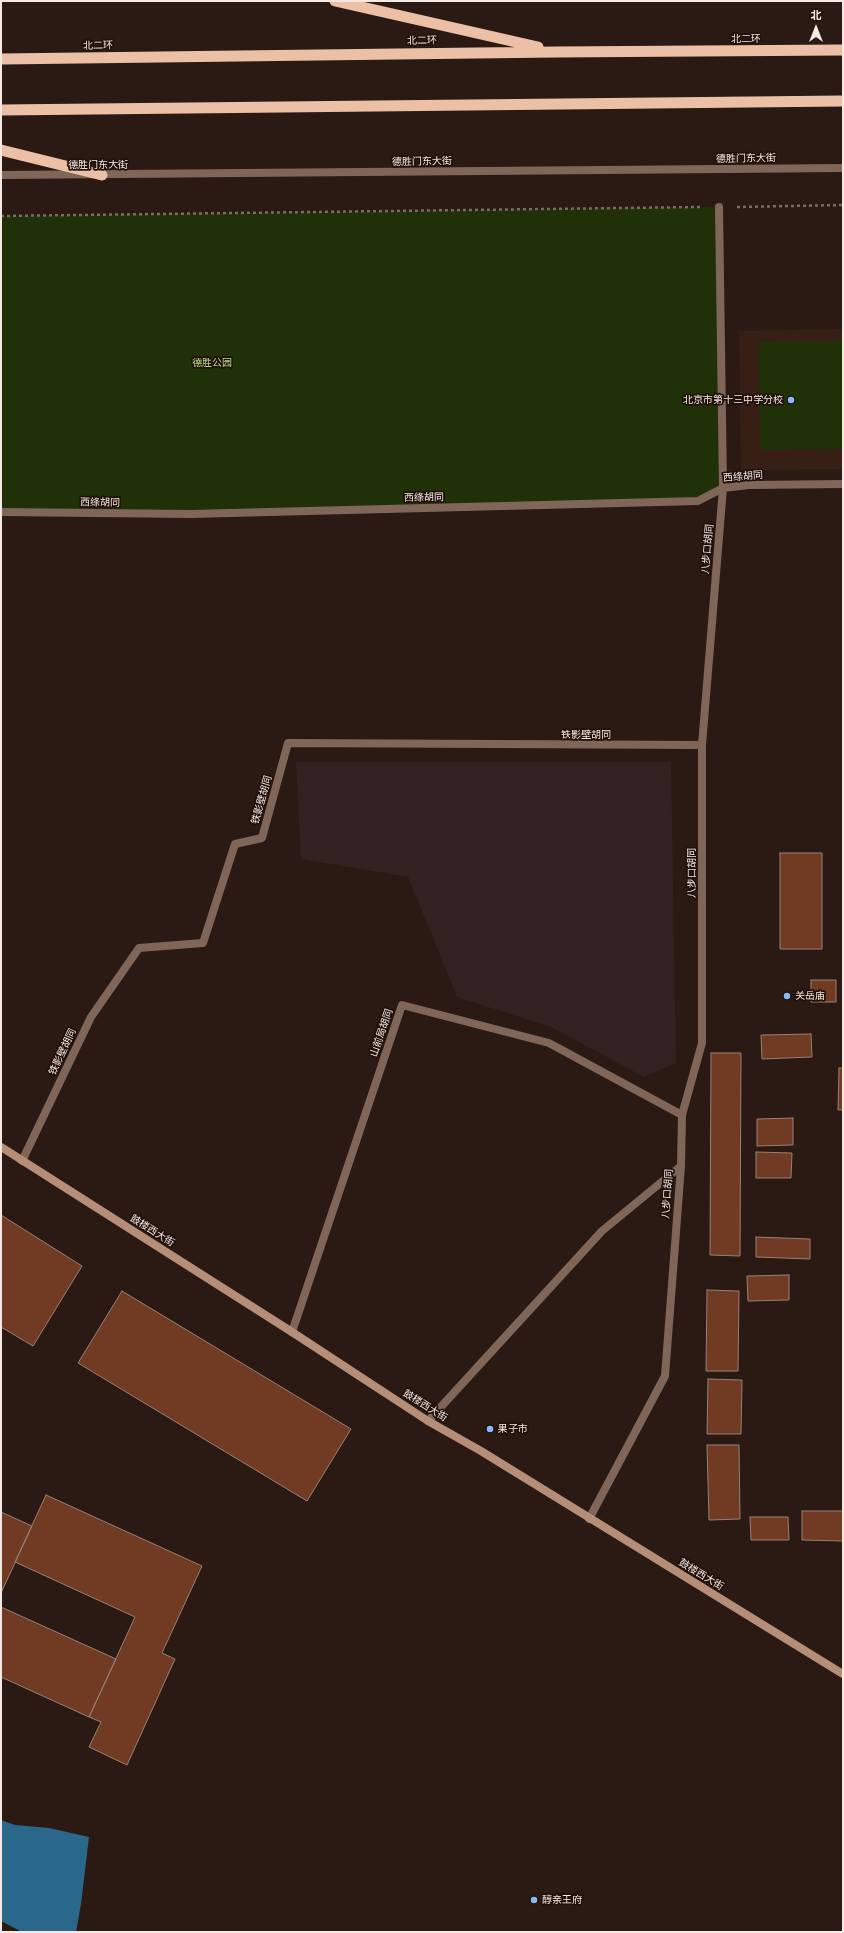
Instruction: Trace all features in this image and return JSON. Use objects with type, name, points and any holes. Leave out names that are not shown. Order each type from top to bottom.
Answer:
[{"type":"highway","points":[[335,1],[556,52]]},
{"type":"highway","name":"北二环","points":[[1,59],[843,50]]},
{"type":"highway","points":[[1,110],[843,101]]},
{"type":"highway","points":[[1,150],[102,176]]},
{"type":"main road","name":"鼓楼西大街","points":[[1,1147],[292,1332],[428,1421],[481,1451],[589,1519],[843,1674]]},
{"type":"street","name":"德胜门东大街","points":[[1,175],[102,176],[843,168]]},
{"type":"street","name":"八步口胡同","points":[[589,1519],[665,1376],[681,1166],[682,1115],[702,1043],[702,745],[723,488],[719,207]]},
{"type":"street","name":"西绦胡同","points":[[1,512],[191,514],[698,501],[723,488],[749,485],[843,484]]},
{"type":"street","name":"铁影壁胡同","points":[[22,1160],[91,1017],[140,948],[203,943],[234,844],[262,838],[288,743],[702,745]]},
{"type":"street","name":"山前局胡同","points":[[292,1332],[402,1005],[548,1043],[682,1115]]},
{"type":"street","points":[[428,1421],[602,1231],[681,1166]]},
{"type":"path","points":[[1,216],[843,205]]},
{"type":"shaded area","name":"北京市第十三中学分校","points":[[843,329],[843,469],[741,470],[739,331]]},
{"type":"shaded area","points":[[296,762],[671,762],[676,1063],[644,1077],[551,1027],[457,997],[408,877],[301,859]]},
{"type":"green space","name":"德胜公园","points":[[719,207],[723,488],[698,501],[191,514],[1,512],[1,216]]},
{"type":"green space","name":"北京市第十三中学分校","points":[[843,341],[843,449],[760,450],[759,342]]},
{"type":"water","points":[[1,1820],[15,1825],[49,1828],[89,1837],[76,1932],[22,1932],[1,1921]]},
{"type":"building","points":[[780,853],[822,853],[822,949],[780,949]]},
{"type":"building","points":[[811,980],[836,980],[836,1002],[811,1002]]},
{"type":"building","points":[[811,1034],[812,1057],[762,1059],[761,1035]]},
{"type":"building","points":[[711,1053],[741,1053],[740,1256],[710,1255]]},
{"type":"building","points":[[839,1068],[843,1068],[843,1110],[838,1110]]},
{"type":"building","points":[[793,1118],[793,1145],[757,1146],[757,1119]]},
{"type":"building","points":[[756,1152],[792,1153],[791,1178],[756,1178]]},
{"type":"building","points":[[1,1215],[82,1266],[33,1346],[1,1327]]},
{"type":"building","points":[[756,1237],[810,1239],[810,1259],[756,1257]]},
{"type":"building","points":[[789,1275],[789,1300],[748,1301],[747,1276]]},
{"type":"building","points":[[707,1290],[739,1291],[738,1371],[706,1371]]},
{"type":"building","points":[[122,1291],[351,1429],[307,1501],[78,1363]]},
{"type":"building","points":[[708,1379],[742,1380],[741,1434],[707,1434]]},
{"type":"building","points":[[707,1445],[739,1445],[740,1519],[709,1520]]},
{"type":"building","points":[[46,1495],[202,1566],[162,1653],[175,1659],[127,1765],[89,1747],[101,1722],[89,1717],[135,1617],[15,1562]]},
{"type":"building","points":[[802,1511],[843,1511],[843,1541],[802,1540]]},
{"type":"building","points":[[1,1512],[32,1526],[1,1593]]},
{"type":"building","points":[[750,1517],[788,1517],[789,1540],[751,1540]]},
{"type":"building","points":[[1,1607],[116,1659],[89,1717],[1,1677]]},
{"type":"place","name":"北京市第十三中学分校","points":[[791,400]]},
{"type":"place","name":"关岳庙","points":[[787,996]]},
{"type":"place","name":"果子市","points":[[490,1429]]},
{"type":"place","name":"醇亲王府","points":[[534,1900]]}]
